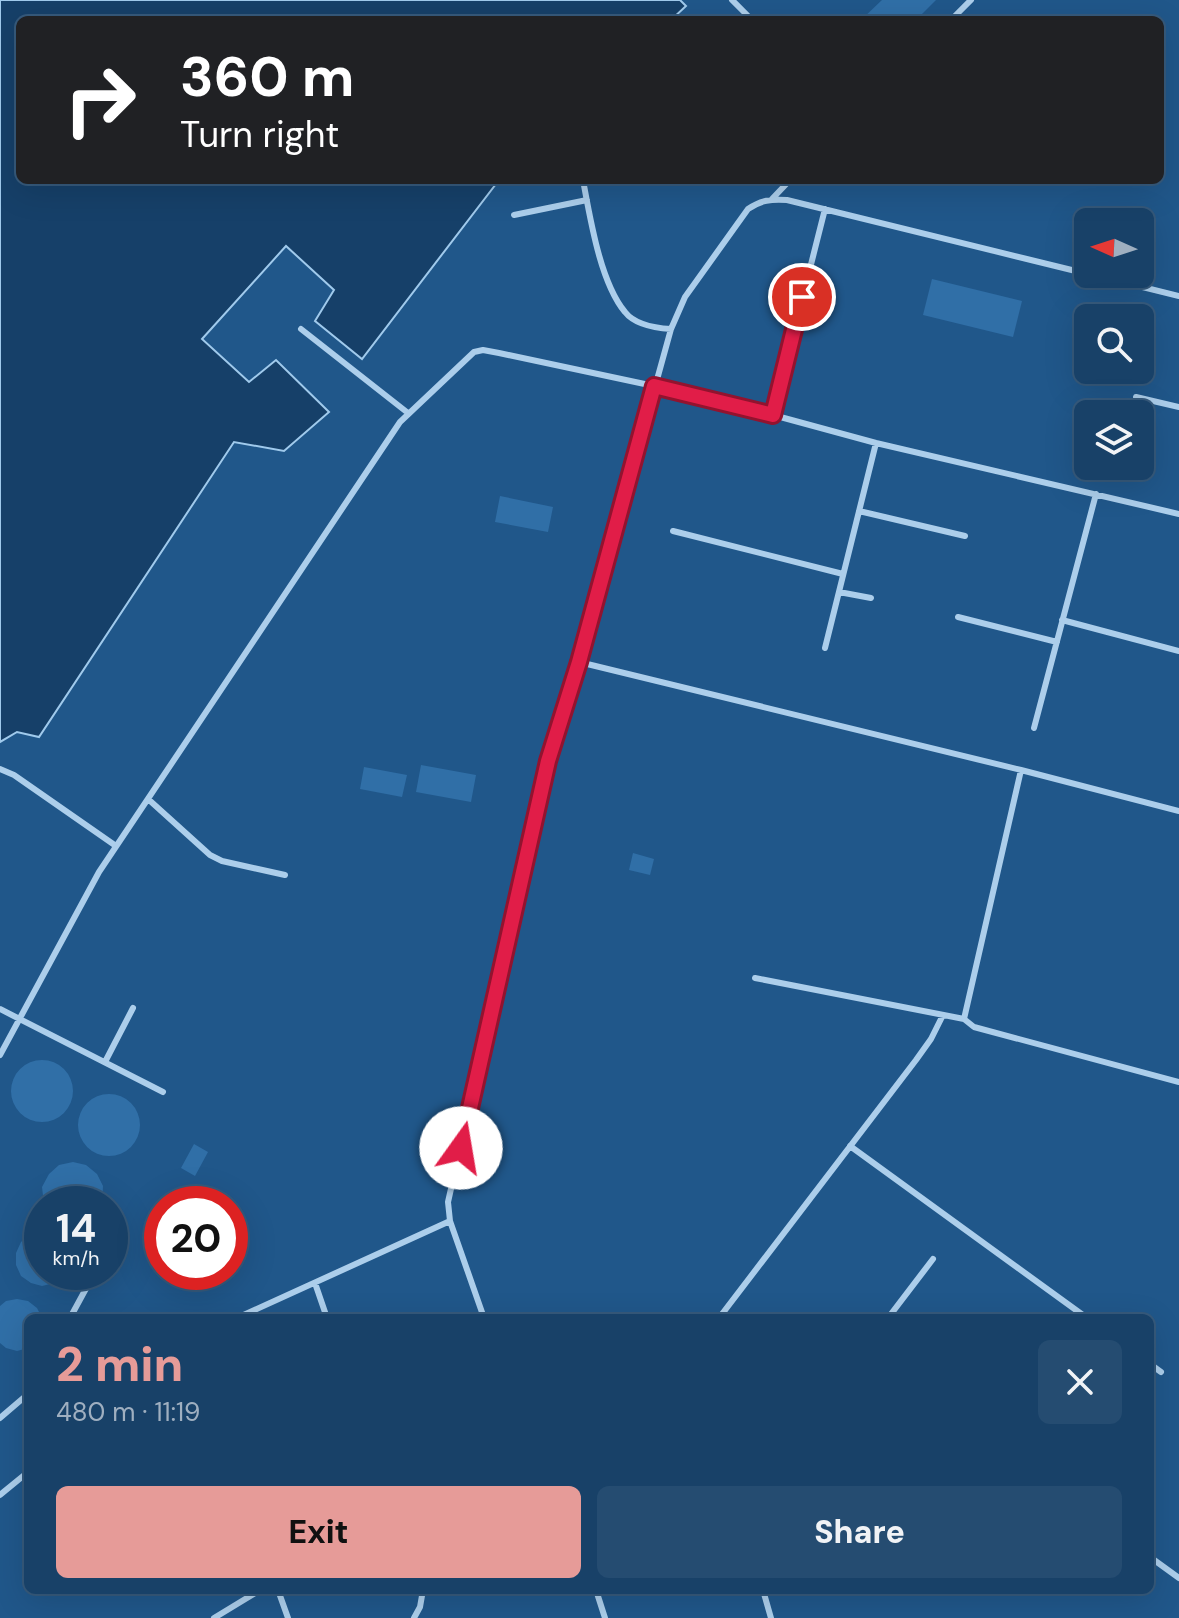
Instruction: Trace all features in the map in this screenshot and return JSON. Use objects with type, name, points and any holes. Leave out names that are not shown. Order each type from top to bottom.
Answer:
[{"type":"lane","points":[[732,0],[748,16]]},
{"type":"lane","points":[[955,16],[971,0]]},
{"type":"lane","points":[[584,184],[596,247],[609,283],[625,313],[651,328],[671,329]]},
{"type":"lane","points":[[772,199],[786,184]]},
{"type":"lane","points":[[483,1314],[450,1221],[448,1202],[548,761],[579,662],[654,386],[671,329],[685,297],[748,209],[758,202],[772,199],[825,209],[1074,270]]},
{"type":"lane","points":[[514,215],[587,200]]},
{"type":"lane","points":[[773,415],[825,209]]},
{"type":"lane","points":[[1146,288],[1179,296]]},
{"type":"lane","points":[[301,329],[408,413]]},
{"type":"lane","points":[[0,1055],[77,909],[116,846],[408,413],[474,352],[483,350],[654,386],[876,443],[1179,514]]},
{"type":"lane","points":[[1136,397],[1179,407]]},
{"type":"lane","points":[[825,648],[876,443]]},
{"type":"lane","points":[[1034,728],[1096,494]]},
{"type":"lane","points":[[859,511],[965,536]]},
{"type":"lane","points":[[673,531],[843,574]]},
{"type":"lane","points":[[839,592],[871,598]]},
{"type":"lane","points":[[958,617],[1057,642]]},
{"type":"lane","points":[[1062,620],[1179,651]]},
{"type":"lane","points":[[579,662],[1179,811]]},
{"type":"lane","points":[[0,769],[14,775],[116,846]]},
{"type":"lane","points":[[964,1019],[1021,770]]},
{"type":"lane","points":[[148,799],[210,855],[222,861],[285,875]]},
{"type":"lane","points":[[755,978],[964,1019],[974,1027],[1179,1082]]},
{"type":"lane","points":[[105,1062],[133,1008]]},
{"type":"lane","points":[[0,1009],[163,1092]]},
{"type":"lane","points":[[722,1314],[931,1039],[943,1015]]},
{"type":"lane","points":[[850,1146],[1081,1314]]},
{"type":"lane","points":[[246,1314],[450,1221]]},
{"type":"lane","points":[[891,1314],[933,1259]]},
{"type":"lane","points":[[315,1283],[326,1314]]},
{"type":"lane","points":[[72,1314],[85,1290]]},
{"type":"lane","points":[[1154,1367],[1161,1372]]},
{"type":"lane","points":[[0,1418],[24,1397]]},
{"type":"lane","points":[[0,1495],[24,1475]]},
{"type":"lane","points":[[1154,1560],[1179,1578]]},
{"type":"lane","points":[[214,1618],[253,1594]]},
{"type":"lane","points":[[279,1594],[288,1618]]},
{"type":"lane","points":[[414,1618],[422,1594]]},
{"type":"lane","points":[[597,1594],[605,1618]]},
{"type":"lane","points":[[764,1594],[771,1618]]},
{"type":"water","points":[[0,0],[680,0],[686,6],[675,16],[16,16],[16,184],[496,184],[362,359],[315,321],[334,290],[286,246],[202,339],[249,382],[276,360],[329,412],[284,451],[234,442],[39,737],[17,732],[0,742]]},
{"type":"building","points":[[882,0],[936,0],[920,16],[865,16]]},
{"type":"building","points":[[932,279],[1022,301],[1013,337],[923,315]]},
{"type":"building","points":[[500,496],[553,507],[548,532],[495,522]]},
{"type":"building","points":[[421,765],[476,775],[471,802],[416,792]]},
{"type":"building","points":[[364,767],[407,775],[402,797],[360,789]]},
{"type":"building","points":[[633,853],[654,859],[650,875],[629,870]]},
{"type":"building","points":[[42,1060],[54,1062],[64,1069],[71,1079],[71,1103],[64,1113],[54,1120],[42,1122],[30,1120],[20,1113],[13,1103],[11,1091],[13,1079],[20,1069],[30,1062]]},
{"type":"building","points":[[109,1094],[131,1103],[140,1125],[131,1147],[109,1156],[87,1147],[78,1125],[87,1103]]},
{"type":"building","points":[[194,1144],[208,1152],[195,1176],[181,1168]]},
{"type":"building","points":[[73,1162],[86,1165],[97,1174],[103,1186],[43,1186],[59,1165]]},
{"type":"building","points":[[24,1240],[24,1278],[16,1265],[16,1253]]},
{"type":"building","points":[[6,1301],[28,1301],[40,1314],[24,1314],[24,1349],[17,1351],[0,1343],[0,1306]]},
{"type":"route","points":[[461,1148],[548,761],[579,662],[654,386],[773,415],[802,297]]}]
